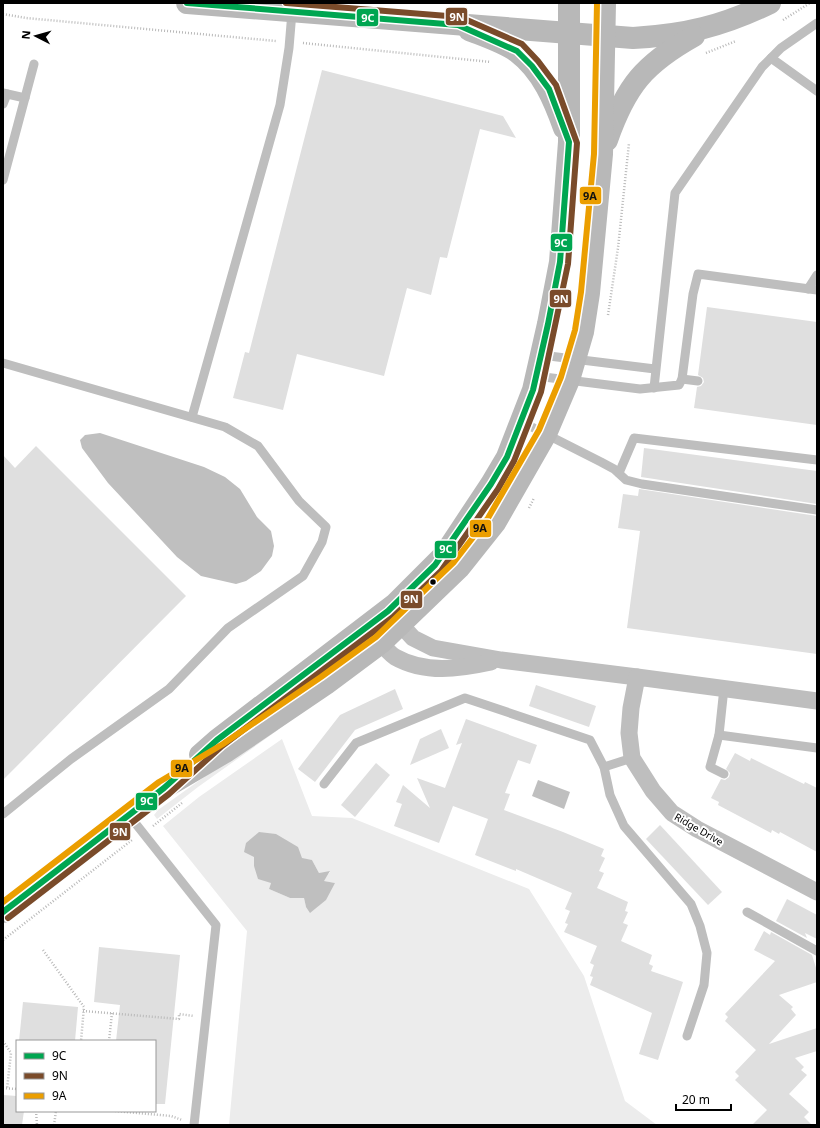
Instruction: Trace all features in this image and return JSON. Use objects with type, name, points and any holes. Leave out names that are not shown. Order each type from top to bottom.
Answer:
[{"type":"street","points":[[187,3],[634,38],[670,36],[775,13]]},
{"type":"street","points":[[3,912],[128,814],[164,788],[227,751],[326,684],[381,643],[394,618],[444,555],[491,484],[507,456],[522,422],[541,355],[560,262],[569,142],[569,3]]},
{"type":"street","points":[[164,788],[217,740],[366,625],[394,618],[460,567],[495,523],[520,482],[546,434],[572,370],[583,332],[589,293],[602,154],[605,3]]},
{"type":"street","points":[[458,25],[517,52],[532,66],[549,89],[569,142]]},
{"type":"street","points":[[602,154],[615,117],[627,92],[643,72],[666,52],[709,28]]},
{"type":"street","points":[[394,618],[413,638],[434,648],[501,660],[817,701]]},
{"type":"street","points":[[366,625],[394,656],[415,665],[442,670],[470,667],[501,660]]},
{"type":"street","name":"Ridge Drive","points":[[637,677],[629,728],[632,758],[653,791],[672,813],[696,829],[817,892]]},
{"type":"lane","points":[[192,417],[280,105],[289,48],[292,12]]},
{"type":"lane","points":[[654,388],[675,193],[762,67],[781,48],[817,23]]},
{"type":"lane","points":[[771,58],[817,91]]},
{"type":"lane","points":[[3,180],[34,64]]},
{"type":"lane","points":[[3,104],[5,94],[25,98]]},
{"type":"lane","points":[[541,355],[572,370],[633,388],[654,388],[679,385],[682,379],[693,294],[698,274],[812,289],[817,275]]},
{"type":"lane","points":[[3,363],[225,427],[258,446],[299,501],[326,527],[322,542],[303,576],[228,628],[169,689],[71,759],[3,814]]},
{"type":"lane","points":[[536,376],[572,370],[655,369]]},
{"type":"lane","points":[[682,379],[698,381]]},
{"type":"lane","points":[[522,422],[601,462],[626,480],[642,484],[817,510]]},
{"type":"lane","points":[[619,474],[634,438],[817,460]]},
{"type":"lane","points":[[724,688],[719,736],[710,767],[724,774]]},
{"type":"lane","points":[[324,784],[356,743],[465,698],[590,740],[604,766],[610,795],[624,826],[691,904],[700,926],[707,953],[704,984],[687,1036]]},
{"type":"lane","points":[[719,736],[817,748]]},
{"type":"lane","points":[[604,766],[632,758]]},
{"type":"lane","points":[[128,814],[216,925],[194,1123]]},
{"type":"lane","points":[[747,912],[817,951]]},
{"type":"path","points":[[775,13],[810,3]]},
{"type":"path","points":[[3,14],[26,18],[268,40]]},
{"type":"path","points":[[701,55],[739,39]]},
{"type":"path","points":[[308,43],[496,62]]},
{"type":"path","points":[[3,940],[131,841]]},
{"type":"path","points":[[43,950],[84,1006],[81,1040]]},
{"type":"path","points":[[83,1011],[179,1019],[179,1014],[206,1017]]},
{"type":"path","points":[[109,1040],[112,1013]]},
{"type":"path","points":[[3,1041],[11,1053],[7,1089]]},
{"type":"path","points":[[3,1088],[16,1089]]},
{"type":"path","points":[[36,1112],[37,1125]]},
{"type":"path","points":[[54,1125],[56,1112]]},
{"type":"path","points":[[126,1112],[171,1116],[179,1120],[194,1123]]},
{"type":"shaded area","points":[[100,433],[204,467],[225,477],[240,489],[257,517],[271,531],[274,546],[272,556],[261,571],[246,581],[236,584],[201,576],[177,557],[108,483],[82,448],[80,440],[85,435]]},
{"type":"shaded area","points":[[277,725],[278,730],[198,787],[157,819],[154,815],[158,810]]},
{"type":"shaded area","points":[[282,739],[312,816],[352,818],[529,889],[584,976],[625,1101],[657,1125],[229,1125],[247,931],[163,826],[199,797]],"holes":[[[254,856],[312,860],[319,873],[330,872],[323,881],[335,883],[306,907],[304,898],[290,898],[269,889],[271,883],[254,866]]]},
{"type":"shaded area","points":[[538,780],[570,792],[564,809],[532,796]]},
{"type":"shaded area","points":[[259,832],[276,834],[298,847],[302,858],[312,860],[319,873],[330,871],[324,881],[335,883],[326,900],[310,913],[306,907],[304,898],[290,898],[269,889],[271,883],[258,879],[254,866],[254,857],[244,852],[246,843]]},
{"type":"building","points":[[322,70],[503,116],[516,138],[480,129],[447,258],[440,257],[431,295],[407,288],[384,376],[297,354],[283,410],[233,398],[245,352],[249,353]]},
{"type":"building","points":[[707,307],[817,322],[817,425],[694,408],[697,387],[701,386],[704,382],[703,378],[698,375]]},
{"type":"building","points":[[36,446],[186,596],[3,780],[3,455],[15,468]]},
{"type":"building","points":[[644,448],[817,471],[817,504],[641,477]]},
{"type":"building","points":[[639,489],[817,516],[817,654],[627,628],[640,531],[618,528],[623,494],[638,496]]},
{"type":"building","points":[[536,685],[596,706],[589,727],[529,706]]},
{"type":"building","points":[[395,689],[403,709],[355,730],[315,782],[298,769],[340,715]]},
{"type":"building","points":[[466,719],[537,745],[530,764],[518,760],[505,793],[510,794],[504,810],[604,849],[601,856],[605,858],[599,871],[604,873],[597,888],[628,902],[625,911],[628,912],[623,923],[628,925],[621,941],[652,955],[649,964],[653,966],[651,971],[683,982],[658,1060],[639,1054],[652,1013],[590,985],[593,977],[590,976],[594,965],[590,963],[597,946],[564,932],[568,924],[565,923],[570,911],[565,909],[572,893],[516,869],[516,871],[475,855],[488,819],[453,806],[439,843],[394,826],[402,804],[396,802],[403,785],[430,808],[417,778],[445,788],[462,743],[456,745]]},
{"type":"building","points":[[441,729],[449,748],[410,765],[420,739]]},
{"type":"building","points":[[735,753],[750,761],[751,758],[804,784],[805,782],[817,788],[817,852],[780,832],[779,834],[772,830],[771,833],[718,805],[719,802],[711,798],[721,779],[725,780],[729,777],[730,773],[726,769]]},
{"type":"building","points":[[376,763],[390,775],[355,817],[341,805]]},
{"type":"building","points":[[660,825],[722,892],[708,905],[646,839]]},
{"type":"building","points":[[787,899],[817,915],[817,939],[805,933],[807,938],[776,921]]},
{"type":"building","points":[[764,931],[770,935],[771,932],[812,955],[817,971],[817,982],[779,995],[793,1007],[791,1009],[796,1015],[769,1044],[817,1028],[817,1051],[795,1058],[804,1067],[801,1070],[807,1075],[789,1094],[809,1112],[804,1117],[812,1125],[752,1125],[767,1110],[735,1080],[739,1076],[735,1072],[756,1050],[725,1021],[728,1017],[725,1014],[775,961],[754,950]]},
{"type":"building","points":[[99,947],[180,955],[165,1104],[156,1104],[156,1040],[116,1040],[120,1005],[94,1002]]},
{"type":"building","points":[[23,1002],[78,1007],[75,1040],[19,1040]]},
{"type":"building","points":[[3,1095],[16,1096],[16,1112],[24,1112],[22,1125],[3,1125]]},
{"type":"transit line","name":"9C","points":[[3,912],[164,788],[217,740],[388,611],[435,565],[491,484],[507,457],[533,390],[548,324],[560,262],[569,142],[549,89],[532,66],[517,51],[458,25],[187,3]]},
{"type":"transit line","name":"9N","points":[[8,918],[169,794],[222,746],[393,617],[441,571],[498,489],[514,461],[541,392],[568,264],[577,143],[556,85],[538,61],[522,44],[460,17],[286,3]]},
{"type":"transit line","name":"9A","points":[[3,902],[159,782],[223,744],[321,677],[376,637],[454,562],[488,518],[539,430],[561,377],[575,330],[581,292],[594,154],[597,3]]}]
